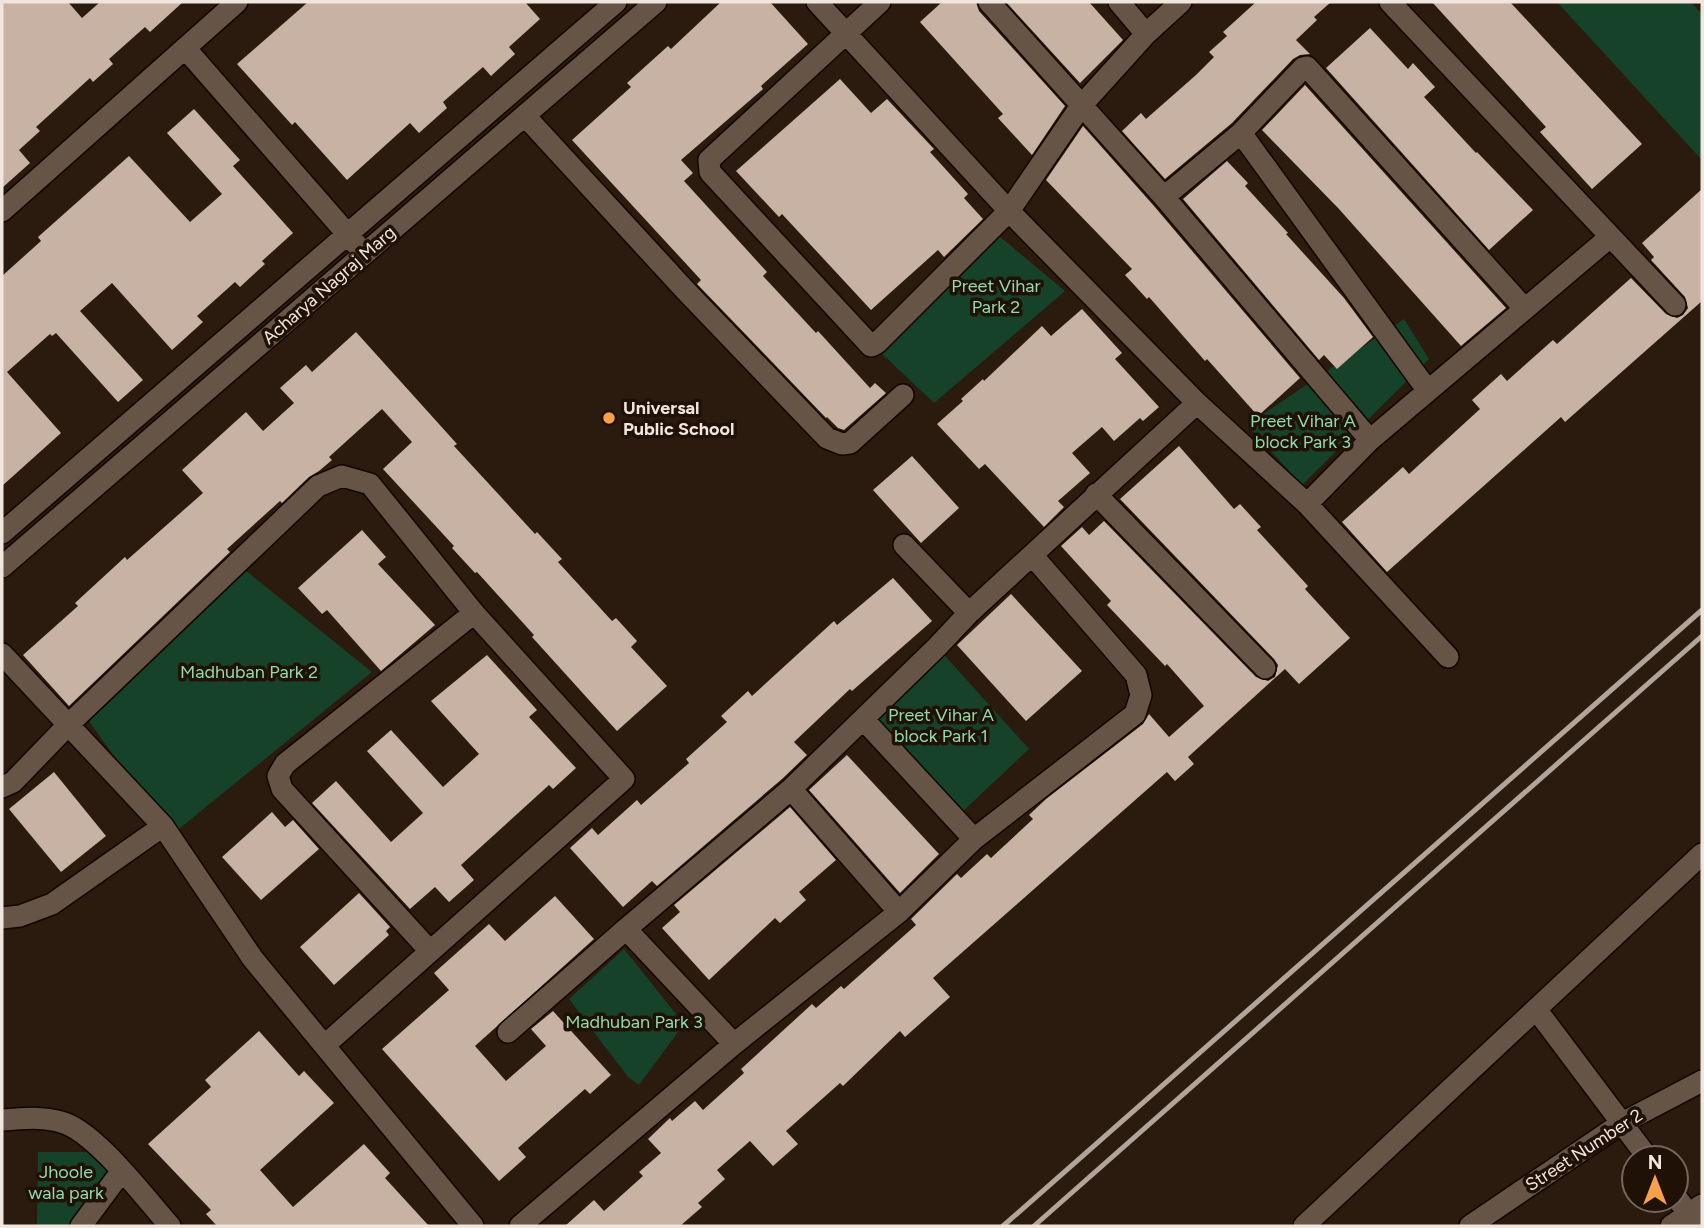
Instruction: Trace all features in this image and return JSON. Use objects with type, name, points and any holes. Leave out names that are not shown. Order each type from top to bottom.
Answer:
[{"type":"street","points":[[2,211],[237,2]]},
{"type":"street","name":"Acharya Nagraj Marg","points":[[2,533],[616,2]]},
{"type":"street","name":"Acharya Nagraj Marg","points":[[2,567],[656,2]]},
{"type":"street","points":[[817,2],[1009,211],[1196,403],[1307,504],[1448,657]]},
{"type":"street","points":[[880,2],[711,156],[709,166],[710,172],[868,345],[877,343],[1009,211],[1081,106],[1146,34],[1181,2]]},
{"type":"street","points":[[989,2],[1164,197],[1370,440]]},
{"type":"street","points":[[1119,2],[1146,34]]},
{"type":"street","points":[[1390,2],[1675,305]]},
{"type":"street","points":[[184,48],[365,255]]},
{"type":"street","points":[[1164,197],[1241,133],[1303,68],[1310,68],[1525,309]]},
{"type":"street","points":[[526,117],[685,290],[827,438],[842,444],[850,443],[904,395]]},
{"type":"street","points":[[1241,133],[1428,391]]},
{"type":"street","points":[[1307,504],[1370,440],[1610,237]]},
{"type":"street","points":[[508,1032],[791,789],[969,613],[1196,403]]},
{"type":"street","points":[[2,788],[13,782],[67,726],[318,486],[342,476],[370,484],[474,613],[624,779],[325,1045]]},
{"type":"street","points":[[1096,494],[1265,668]]},
{"type":"street","points":[[904,545],[969,613]]},
{"type":"street","points":[[520,1226],[734,1044],[899,912],[974,839],[1135,714],[1141,695],[1136,675],[1032,555]]},
{"type":"street","points":[[430,951],[282,789],[278,776],[285,764],[474,613]]},
{"type":"street","points":[[2,653],[67,726],[163,826],[253,959],[473,1226]]},
{"type":"street","points":[[863,719],[974,839]]},
{"type":"street","points":[[791,789],[899,912]]},
{"type":"street","points":[[2,918],[20,916],[52,904],[163,826]]},
{"type":"street","points":[[1304,1226],[1702,854]]},
{"type":"street","points":[[626,929],[734,1044]]},
{"type":"street","points":[[1536,1009],[1638,1144]]},
{"type":"street","name":"Street Number 2","points":[[1470,1226],[1622,1123],[1702,1081]]},
{"type":"street","points":[[2,1120],[40,1118],[64,1122],[86,1134],[170,1226]]},
{"type":"street","points":[[81,1226],[121,1172]]},
{"type":"green space","points":[[1557,2],[1691,2],[1702,14],[1702,160]]},
{"type":"green space","name":"Preet Vihar Park 2","points":[[999,236],[1065,291],[934,403],[881,353]]},
{"type":"green space","name":"Preet Vihar A block Park 3","points":[[1404,319],[1429,359],[1302,485],[1247,425]]},
{"type":"green space","name":"Madhuban Park 2","points":[[245,570],[372,672],[174,833],[131,780],[86,717]]},
{"type":"green space","name":"Preet Vihar A block Park 1","points":[[937,647],[1029,749],[958,816],[866,716]]},
{"type":"green space","name":"Madhuban Park 3","points":[[624,949],[684,1024],[639,1085],[628,1077],[569,999]]},
{"type":"green space","name":"Jhoole wala park","points":[[38,1152],[109,1152],[106,1173],[71,1226],[37,1226]]},
{"type":"building","points":[[2,2],[68,2],[82,18],[100,2],[183,2],[150,32],[145,27],[109,59],[113,64],[93,82],[90,78],[36,127],[40,131],[19,150],[30,163],[2,188]]},
{"type":"building","points":[[308,2],[525,2],[540,19],[509,47],[515,54],[491,76],[483,67],[443,102],[447,108],[419,133],[410,123],[347,180],[295,122],[292,125],[237,64]]},
{"type":"building","points":[[721,2],[770,2],[808,44],[761,86],[763,89],[681,160],[693,173],[684,181],[767,272],[763,276],[816,333],[818,331],[870,388],[875,383],[886,393],[844,430],[826,418],[697,284],[701,280],[572,140],[631,87],[627,83],[668,46],[671,49]]},
{"type":"building","points":[[942,2],[976,2],[979,11],[1065,106],[1032,155],[998,118],[1003,114],[920,22]]},
{"type":"building","points":[[1006,2],[1089,2],[1123,40],[1080,83]]},
{"type":"building","points":[[1256,2],[1331,2],[1314,17],[1317,20],[1296,40],[1310,54],[1293,59],[1232,123],[1165,179],[1122,131],[1141,113],[1146,119],[1196,75],[1214,57],[1209,52],[1227,36],[1223,32]]},
{"type":"building","points":[[1432,2],[1510,2],[1642,144],[1592,189],[1540,132],[1546,127]]},
{"type":"building","points":[[1370,28],[1408,69],[1413,63],[1435,87],[1424,97],[1533,210],[1489,250],[1326,68]]},
{"type":"building","points":[[840,79],[871,113],[887,99],[934,149],[930,152],[968,194],[964,198],[983,219],[944,257],[938,250],[871,310],[782,214],[779,217],[736,171]]},
{"type":"building","points":[[1305,85],[1506,308],[1461,346],[1339,209],[1262,130]]},
{"type":"building","points":[[194,109],[240,160],[233,166],[293,233],[262,261],[265,264],[240,287],[235,282],[197,316],[203,322],[172,350],[112,283],[80,311],[143,380],[118,402],[56,333],[52,336],[50,334],[7,372],[61,433],[2,486],[2,276],[41,241],[38,237],[129,156],[190,222],[222,194],[167,133]]},
{"type":"building","points":[[1083,126],[1300,378],[1258,416],[1149,297],[1147,299],[1125,275],[1132,269],[1046,180]]},
{"type":"building","points":[[1227,161],[1248,183],[1245,186],[1344,298],[1373,337],[1337,369],[1324,355],[1319,360],[1183,199]]},
{"type":"building","points":[[1702,189],[1702,301],[1565,422],[1561,417],[1387,572],[1342,522],[1403,467],[1409,474],[1480,409],[1472,400],[1501,374],[1507,381],[1553,340],[1557,344],[1631,278],[1666,314],[1677,318],[1683,315],[1688,308],[1685,297],[1651,260],[1654,257],[1642,243]]},
{"type":"building","points":[[1082,309],[1122,353],[1115,359],[1159,407],[1143,421],[1140,418],[1114,441],[1102,427],[1072,453],[1090,473],[1058,501],[1064,507],[1044,527],[985,464],[979,469],[937,424],[1042,326],[1051,336]]},
{"type":"building","points":[[356,332],[457,444],[454,446],[535,534],[537,532],[562,559],[558,562],[612,621],[616,618],[637,641],[631,647],[667,686],[617,731],[383,469],[412,442],[382,409],[329,457],[332,460],[309,477],[282,503],[280,501],[227,549],[230,552],[69,706],[23,655],[78,606],[75,603],[125,557],[127,560],[203,493],[182,470],[246,412],[263,431],[294,403],[280,388],[306,365],[312,372]]},
{"type":"building","points":[[1179,446],[1234,509],[1240,504],[1261,527],[1257,530],[1308,586],[1305,589],[1350,638],[1299,684],[1285,669],[1188,757],[1194,764],[1175,781],[1167,772],[933,978],[950,997],[905,1037],[900,1031],[843,1086],[840,1083],[786,1131],[798,1144],[773,1166],[750,1141],[717,1170],[725,1179],[698,1203],[702,1207],[680,1226],[565,1226],[594,1200],[604,1211],[643,1176],[639,1172],[661,1153],[648,1139],[670,1118],[672,1121],[695,1101],[703,1110],[744,1073],[741,1069],[812,1004],[816,1008],[841,986],[844,989],[916,925],[911,919],[957,874],[961,878],[987,854],[991,858],[1033,819],[1029,815],[1046,799],[1143,724],[1149,714],[1169,737],[1204,706],[1167,664],[1165,666],[1107,605],[1111,601],[1061,546],[1082,527],[1089,535],[1104,521],[1256,677],[1268,681],[1275,677],[1278,665],[1274,659],[1120,499]]},
{"type":"building","points":[[912,456],[959,508],[921,543],[873,490]]},
{"type":"building","points":[[362,530],[386,557],[378,564],[435,625],[381,671],[327,610],[322,614],[298,588]]},
{"type":"building","points":[[893,578],[932,621],[852,691],[850,689],[794,742],[807,755],[782,779],[657,886],[652,881],[623,907],[570,848],[592,828],[598,835],[637,800],[641,805],[689,763],[686,759],[727,722],[721,716],[748,691],[752,696],[834,621],[837,625]]},
{"type":"building","points":[[1011,594],[1082,671],[1026,721],[957,645]]},
{"type":"building","points":[[487,655],[537,710],[529,717],[576,768],[553,789],[549,785],[461,865],[474,880],[449,902],[435,887],[410,909],[312,803],[336,781],[391,842],[423,813],[367,751],[391,730],[443,787],[479,754],[431,701]]},
{"type":"building","points":[[847,755],[939,854],[900,893],[809,790]]},
{"type":"building","points":[[54,772],[106,836],[61,872],[9,809]]},
{"type":"building","points":[[790,807],[836,860],[799,892],[806,900],[780,923],[775,918],[709,980],[662,928],[680,912],[674,905]]},
{"type":"building","points":[[272,812],[285,827],[293,820],[319,849],[261,900],[222,857]]},
{"type":"building","points":[[359,893],[390,927],[386,931],[389,935],[334,985],[300,947]]},
{"type":"building","points":[[555,896],[594,939],[475,1046],[506,1081],[546,1046],[531,1029],[553,1011],[611,1075],[590,1094],[585,1089],[518,1148],[526,1157],[499,1181],[382,1049],[449,990],[434,973],[489,924],[505,941]]},
{"type":"building","points":[[259,1031],[299,1076],[304,1071],[334,1103],[260,1170],[293,1207],[364,1144],[390,1173],[385,1178],[429,1226],[217,1226],[206,1214],[211,1210],[148,1144],[211,1087],[205,1080]]},
{"type":"railway","points":[[1003,1226],[1702,610]]},
{"type":"railway","points":[[1034,1226],[1702,636]]},
{"type":"place","name":"Universal Public School","points":[[609,418]]}]
